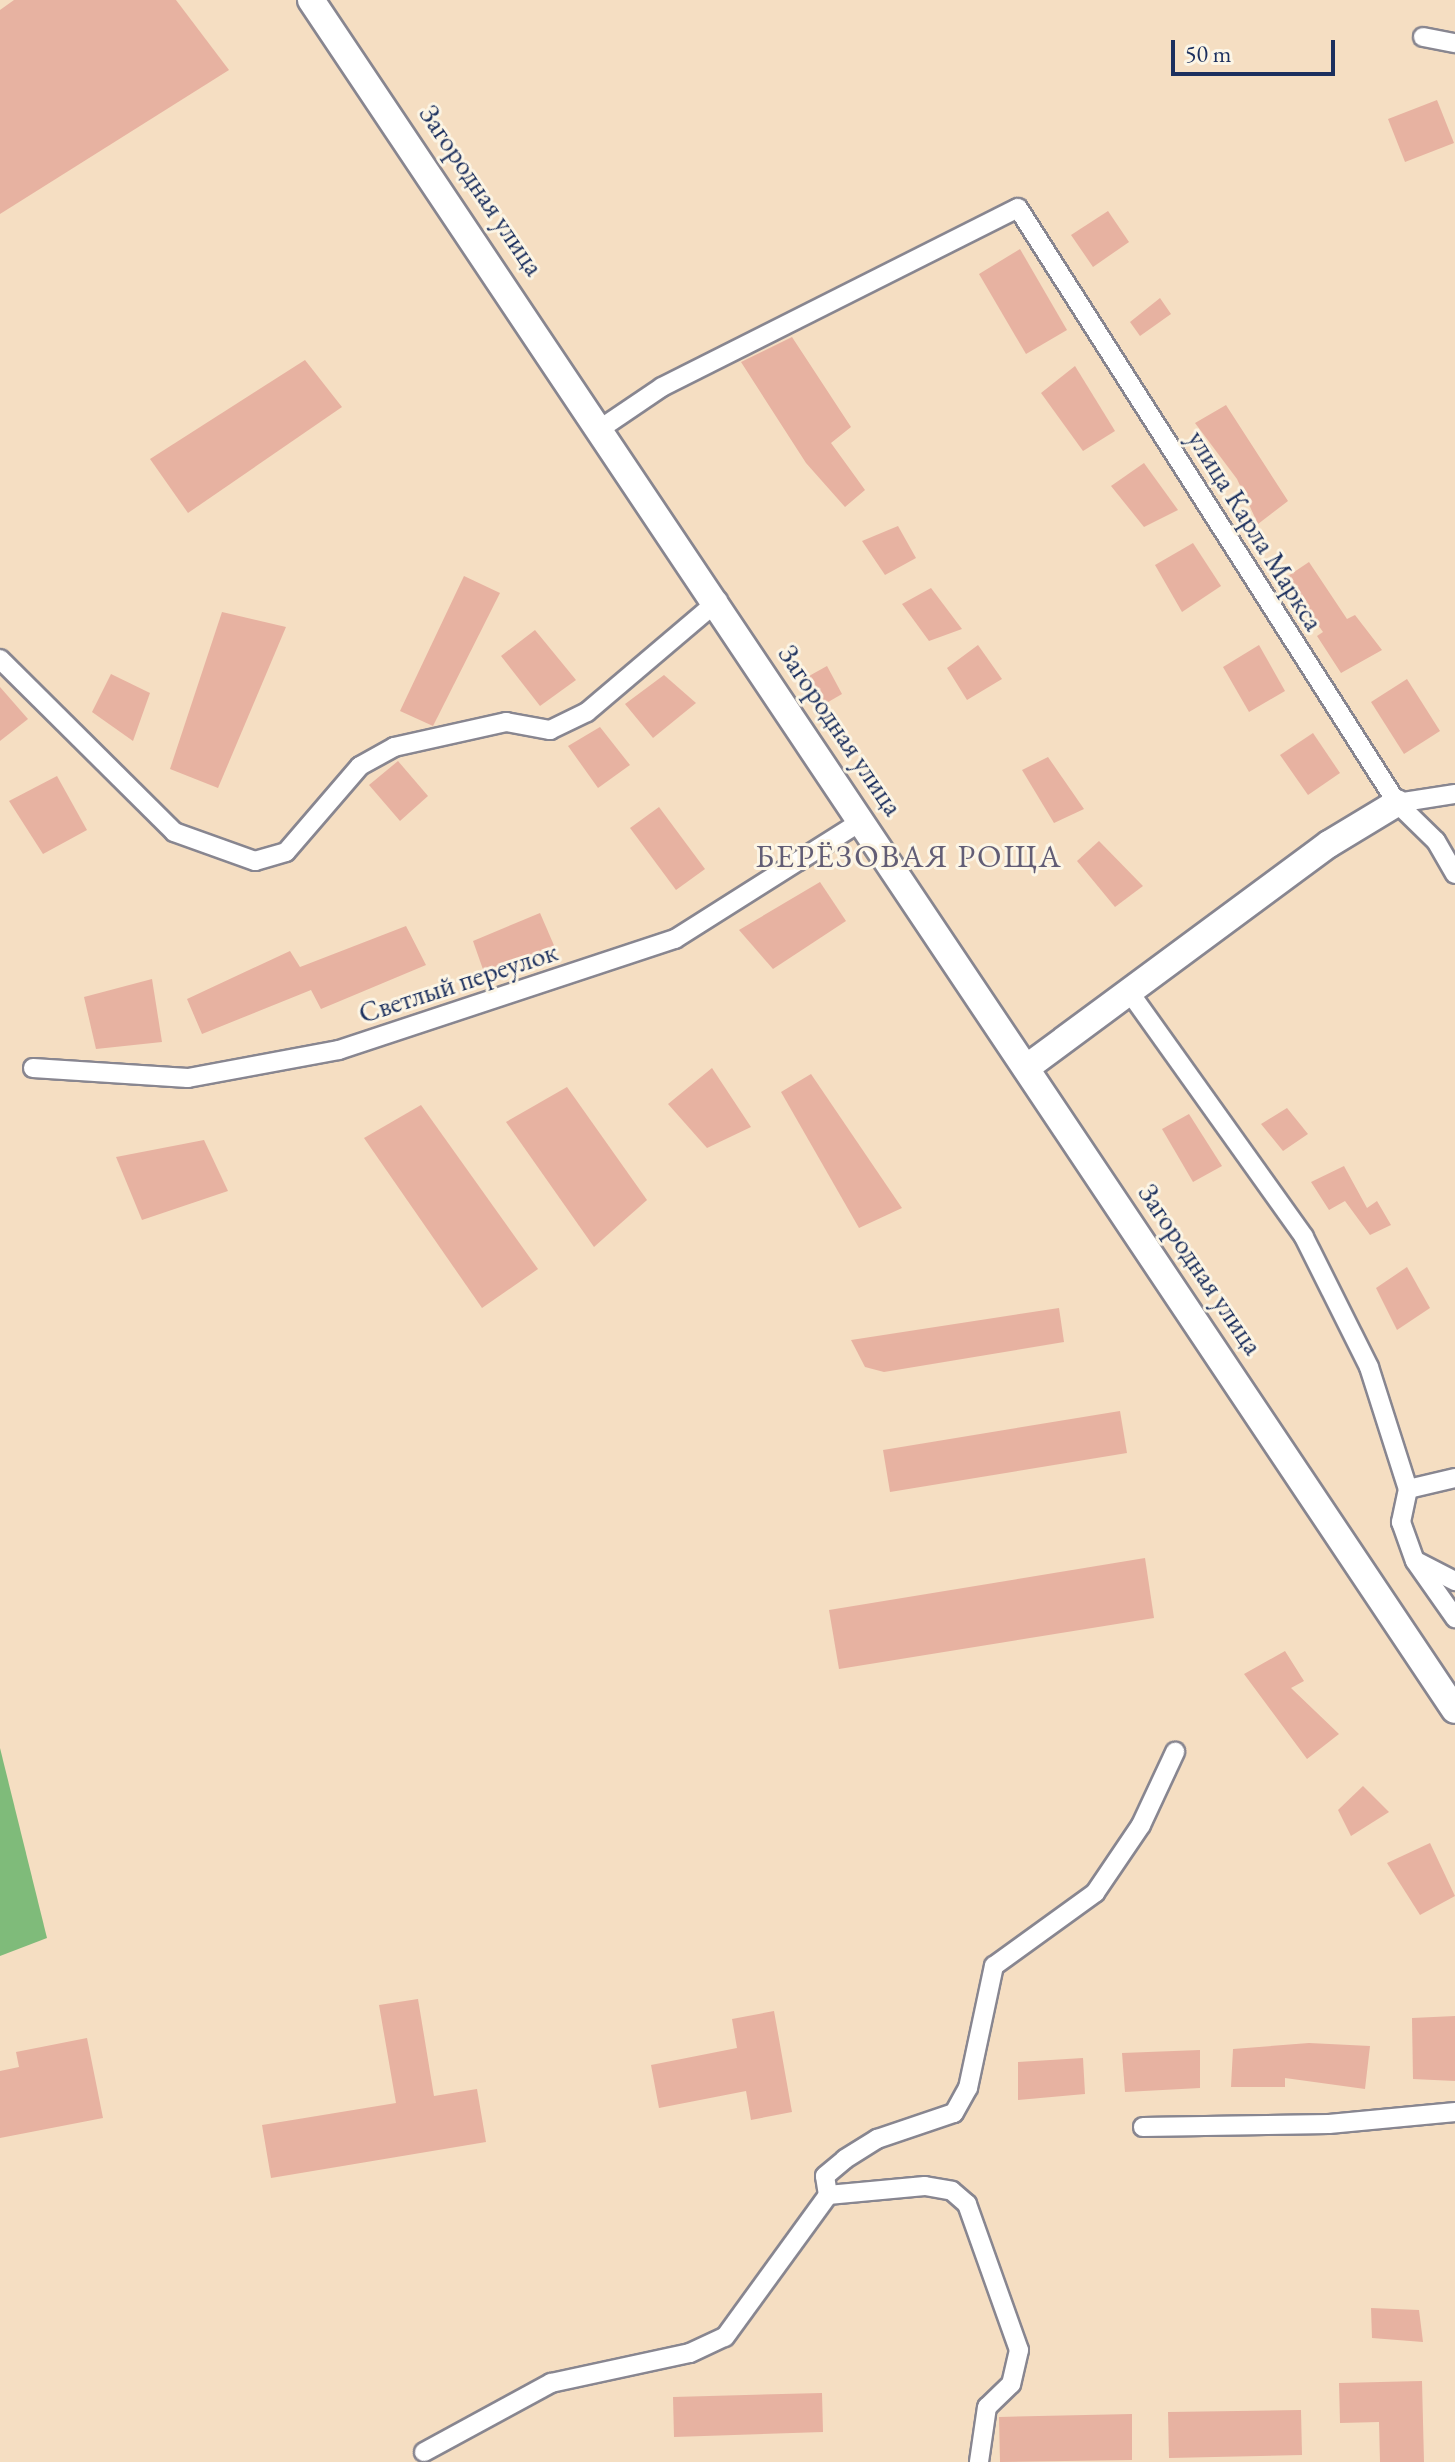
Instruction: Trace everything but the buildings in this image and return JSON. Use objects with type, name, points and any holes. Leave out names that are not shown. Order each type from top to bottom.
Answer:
[{"type":"street","name":"Загородная улица","points":[[311,0],[603,427],[1026,1068],[1343,1537],[1455,1710]]},
{"type":"street","points":[[1423,37],[1455,43]]},
{"type":"street","name":"улица Карла Маркса","points":[[603,427],[662,387],[1018,208],[1397,803],[1436,841],[1455,874]]},
{"type":"street","points":[[0,659],[153,806],[174,832],[255,861],[286,852],[360,766],[460,729],[506,722],[550,730],[587,712],[718,601]]},
{"type":"street","points":[[1026,1068],[1128,990],[1397,803],[1455,794]]},
{"type":"street","name":"Светлый переулок","points":[[33,1068],[188,1078],[339,1050],[675,939],[863,820]]},
{"type":"street","points":[[1128,990],[1304,1237],[1369,1367],[1408,1489],[1401,1522],[1415,1561],[1455,1618]]},
{"type":"street","points":[[1408,1489],[1455,1478]]},
{"type":"street","points":[[1415,1561],[1455,1581]]},
{"type":"street","points":[[424,2452],[551,2383],[690,2353],[725,2337],[828,2195],[825,2176],[877,2139],[954,2113],[968,2088],[994,1966],[1095,1893],[1133,1838],[1175,1752]]},
{"type":"street","points":[[1143,2127],[1329,2124],[1455,2112]]},
{"type":"street","points":[[828,2195],[925,2186],[952,2191],[967,2204],[1019,2350],[1011,2384],[987,2407],[979,2462]]},
{"type":"green space","points":[[0,1748],[47,1938],[0,1956]]},
{"type":"district","name":"БЕРЁЗОВАЯ РОЩА","points":[[909,856]]}]
